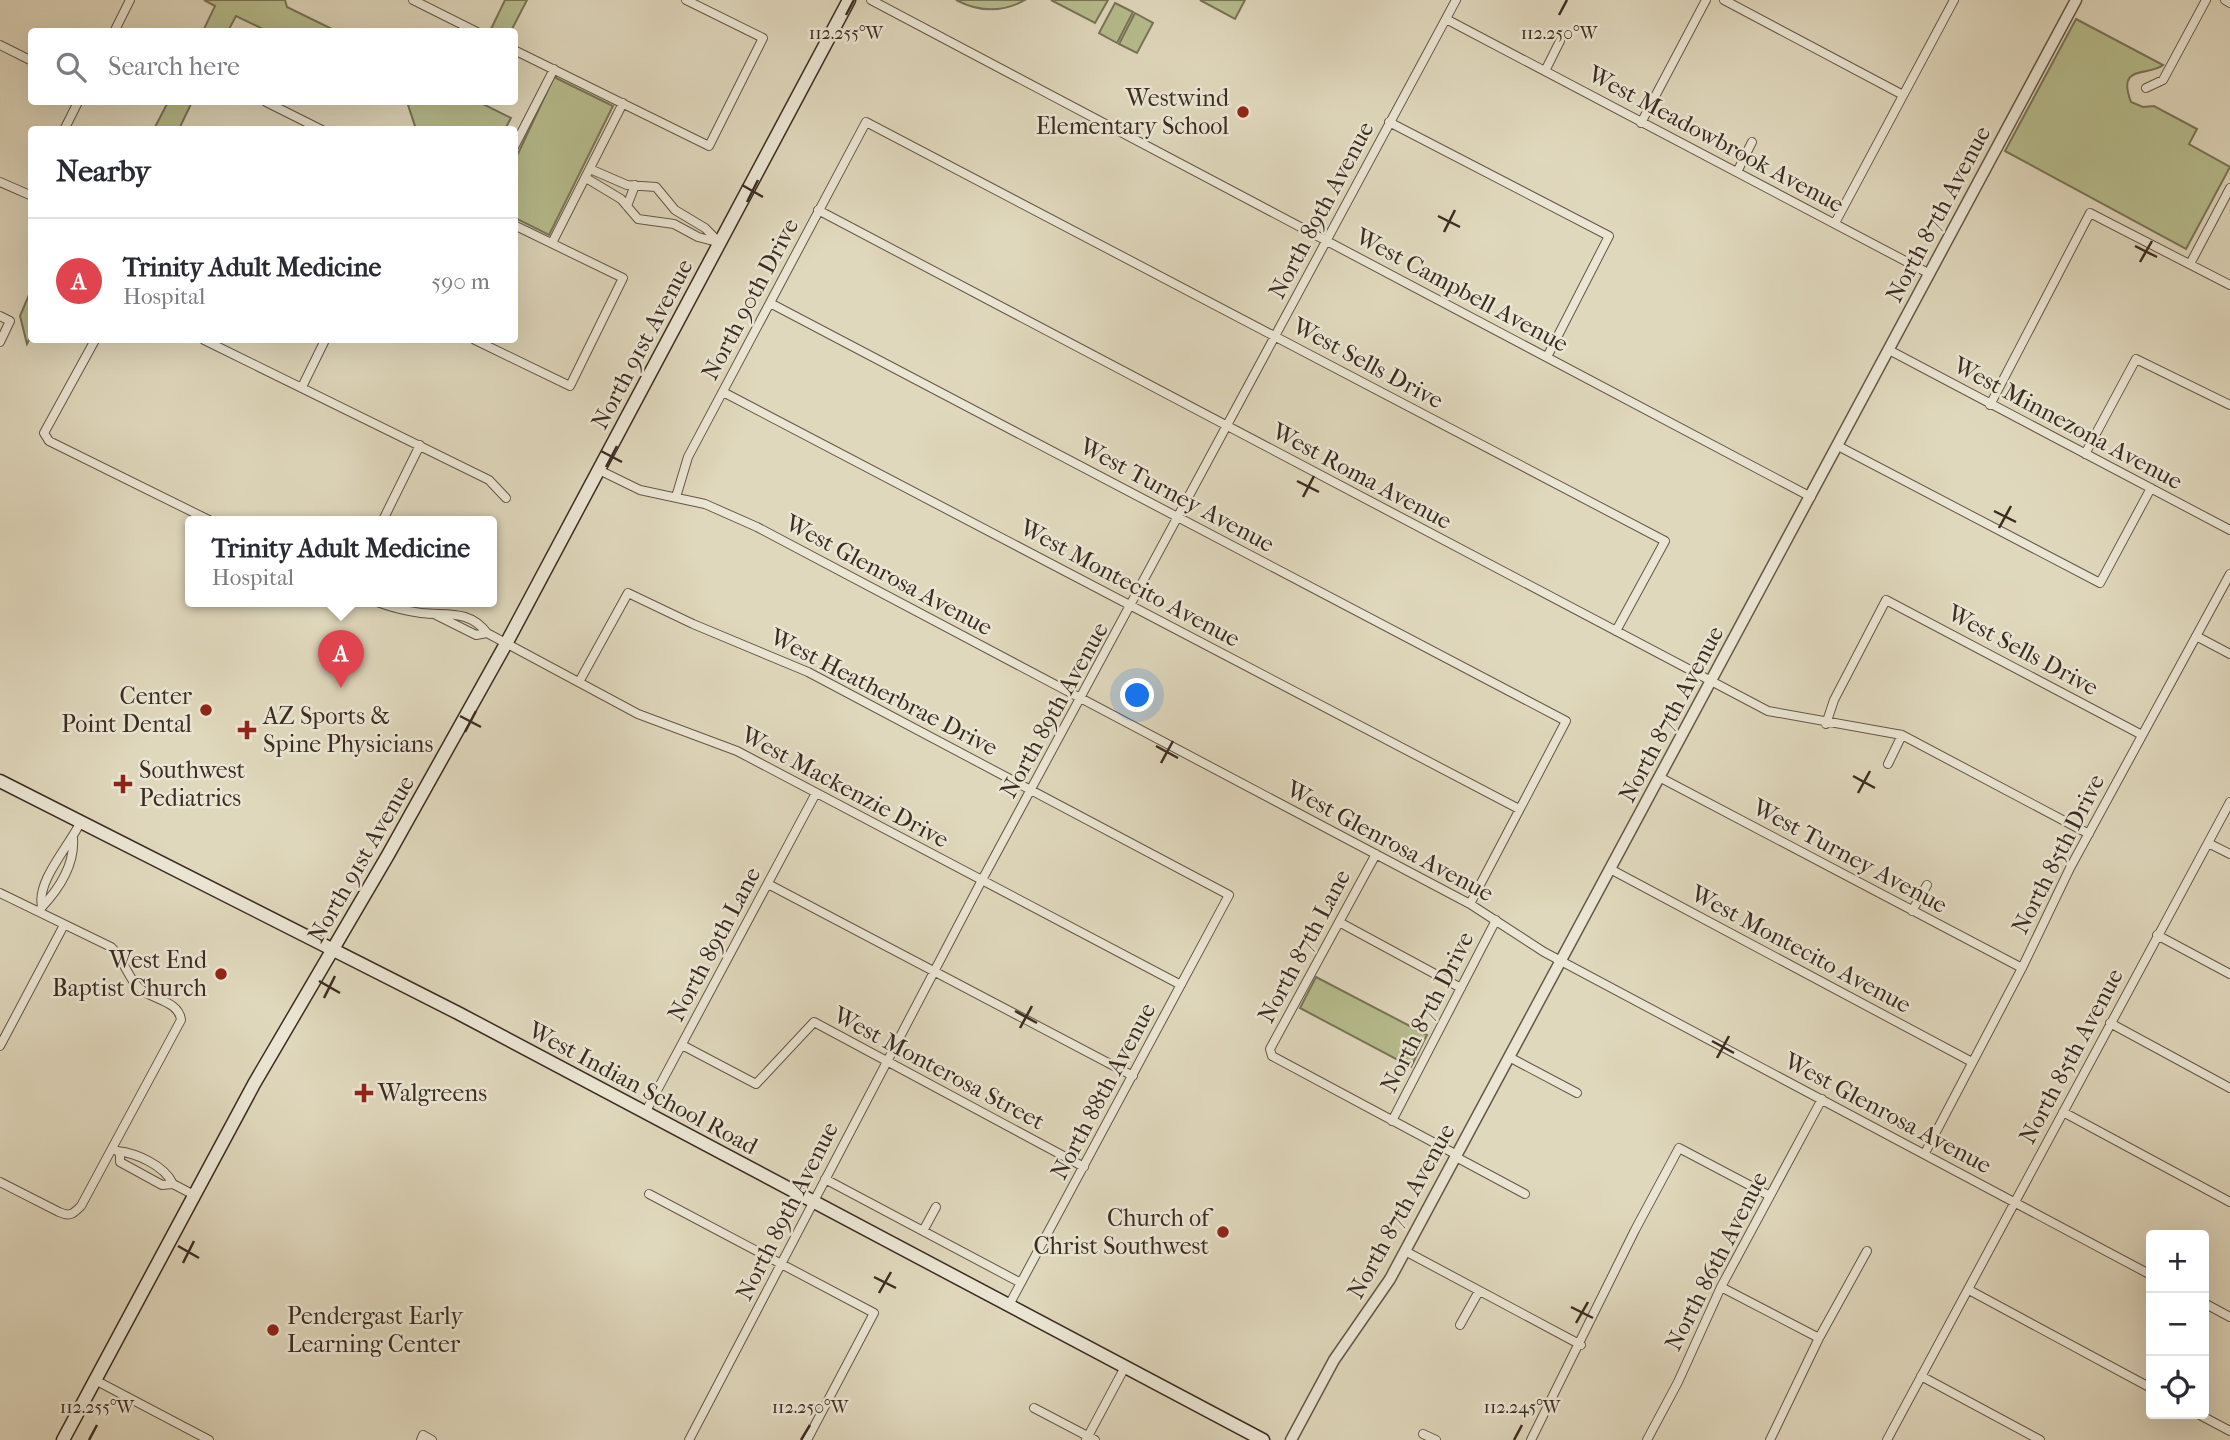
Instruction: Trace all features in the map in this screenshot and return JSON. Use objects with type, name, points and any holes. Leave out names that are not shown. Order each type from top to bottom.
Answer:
[{"type":"main road","name":"North 91st Avenue","points":[[63,1440],[194,1195],[507,642],[849,0]]},
{"type":"main road","name":"West Indian School Road","points":[[0,781],[333,948],[1263,1440]]},
{"type":"street","points":[[119,28],[130,0]]},
{"type":"street","points":[[413,0],[469,28]]},
{"type":"street","points":[[518,52],[709,146],[763,38],[686,0]]},
{"type":"street","name":"West Campbell Avenue","points":[[871,0],[1811,497]]},
{"type":"street","name":"North 89th Avenue","points":[[689,1440],[982,880],[1133,606],[1456,0]]},
{"type":"street","points":[[1641,123],[1706,0]]},
{"type":"street","points":[[1724,0],[1903,95]]},
{"type":"street","name":"North 87th Avenue","points":[[1292,1440],[1334,1360],[1381,1296],[1612,870],[2076,0]]},
{"type":"street","points":[[2146,88],[2163,80],[2206,0]]},
{"type":"street","points":[[2225,0],[2230,3]]},
{"type":"street","points":[[1835,223],[1950,1]]},
{"type":"street","name":"West Meadowbrook Avenue","points":[[1446,19],[1930,274]]},
{"type":"street","points":[[1545,71],[1560,41]]},
{"type":"street","points":[[0,45],[28,59]]},
{"type":"street","points":[[518,139],[554,69]]},
{"type":"street","points":[[552,243],[623,103]]},
{"type":"street","points":[[67,126],[77,105]]},
{"type":"street","points":[[272,105],[314,126]]},
{"type":"street","name":"North 90th Drive","points":[[676,497],[688,457],[866,122]]},
{"type":"street","name":"West Sells Drive","points":[[866,122],[1665,541],[1616,631]]},
{"type":"street","points":[[1389,122],[1609,236],[1547,357]]},
{"type":"street","points":[[1737,172],[1752,142]]},
{"type":"street","points":[[588,173],[635,186],[656,187],[675,210],[705,228],[720,243]]},
{"type":"street","points":[[588,173],[621,199],[638,219],[674,224],[698,237],[720,243]]},
{"type":"street","points":[[0,182],[28,196]]},
{"type":"street","points":[[627,206],[635,186]]},
{"type":"street","points":[[2190,264],[2230,188]]},
{"type":"street","name":"West Roma Avenue","points":[[818,210],[1768,710],[1826,723],[1869,727],[1902,735],[2089,834]]},
{"type":"street","points":[[1990,405],[2090,213],[2230,285]]},
{"type":"street","points":[[481,343],[570,386],[623,278],[518,227]]},
{"type":"street","name":"West Turney Avenue","points":[[770,303],[1566,721]]},
{"type":"street","points":[[0,316],[10,321],[0,342]]},
{"type":"street","points":[[93,343],[44,433],[49,441],[201,516]]},
{"type":"street","points":[[210,343],[489,480],[506,498]]},
{"type":"street","points":[[302,387],[324,343]]},
{"type":"street","name":"West Minnezona Avenue","points":[[1889,350],[2230,530]]},
{"type":"street","points":[[2085,454],[2136,359],[2230,405]]},
{"type":"street","name":"West Montecito Avenue","points":[[723,392],[1519,809]]},
{"type":"street","points":[[386,516],[420,445]]},
{"type":"street","points":[[1838,446],[2099,583],[2151,488]]},
{"type":"street","name":"West Glenrosa Avenue","points":[[599,470],[640,490],[705,504],[748,522],[1470,904],[1562,962],[2146,1272]]},
{"type":"street","name":"North 85th Drive","points":[[1925,1153],[2089,834],[2230,574]]},
{"type":"street","name":"West Heatherbrae Drive","points":[[579,682],[628,593],[693,625],[808,671],[1229,895]]},
{"type":"street","name":"West Sells Drive","points":[[1826,723],[1834,700],[1886,600],[2142,735]]},
{"type":"street","name":"West Mackenzie Drive","points":[[400,607],[433,614],[476,635],[487,633],[638,714],[737,751],[1181,985]]},
{"type":"street","points":[[2196,636],[2230,654]]},
{"type":"street","name":"North 87th Drive","points":[[1470,904],[1566,721]]},
{"type":"street","points":[[1888,764],[1902,735]]},
{"type":"street","name":"West Turney Avenue","points":[[1661,778],[2022,968]]},
{"type":"street","name":"North 89th Lane","points":[[645,1112],[816,793]]},
{"type":"street","name":"North 85th Avenue","points":[[1887,1440],[2230,802]]},
{"type":"street","points":[[41,909],[40,897],[52,871],[62,850],[74,838],[82,821]]},
{"type":"street","points":[[41,909],[53,898],[74,855],[74,838]]},
{"type":"street","points":[[2208,843],[2230,855]]},
{"type":"street","name":"North 87th Lane","points":[[1376,854],[1270,1049],[1272,1056],[1392,1121]]},
{"type":"street","name":"West Montecito Avenue","points":[[1612,870],[1972,1062]]},
{"type":"street","points":[[52,871],[64,876]]},
{"type":"street","points":[[768,884],[1133,1076]]},
{"type":"street","points":[[1912,911],[1927,884]]},
{"type":"street","points":[[0,893],[41,909],[64,925],[111,947],[120,956],[134,983],[180,1014],[181,1020],[115,1150],[82,1206],[67,1216],[0,1182]]},
{"type":"street","name":"North 88th Avenue","points":[[1009,1305],[1229,895]]},
{"type":"street","name":"North 87th Drive","points":[[1392,1121],[1496,920]]},
{"type":"street","points":[[1339,922],[1461,988]]},
{"type":"street","points":[[0,1046],[64,925]]},
{"type":"street","points":[[2157,935],[2230,974]]},
{"type":"street","name":"West Monterosa Street","points":[[682,1045],[756,1084],[814,1022],[1084,1167]]},
{"type":"street","points":[[2110,1023],[2230,1088]]},
{"type":"street","points":[[1509,1057],[1577,1093]]},
{"type":"street","name":"North 86th Avenue","points":[[1647,1440],[1678,1382],[1721,1287],[1822,1099]]},
{"type":"street","points":[[2063,1112],[2230,1202]]},
{"type":"street","points":[[1392,1121],[1525,1194]]},
{"type":"street","points":[[1531,1440],[1581,1345],[1622,1255],[1679,1148],[1770,1196]]},
{"type":"street","points":[[115,1150],[125,1151],[167,1172],[173,1184]]},
{"type":"street","points":[[115,1150],[120,1162],[162,1185],[173,1184],[194,1195]]},
{"type":"street","points":[[825,1179],[1021,1283]]},
{"type":"street","points":[[649,1194],[874,1312],[807,1440]]},
{"type":"street","points":[[923,1231],[936,1207]]},
{"type":"street","points":[[1405,1251],[1581,1345]]},
{"type":"street","points":[[1770,1440],[1819,1338],[1867,1251]]},
{"type":"street","points":[[1721,1287],[1819,1338]]},
{"type":"street","points":[[1969,1290],[2146,1385]]},
{"type":"street","points":[[1460,1325],[1479,1291]]},
{"type":"street","points":[[2209,1306],[2230,1317]]},
{"type":"street","points":[[1034,1408],[1090,1439],[1125,1367]]},
{"type":"street","points":[[1921,1376],[2040,1440]]},
{"type":"street","points":[[95,1380],[209,1440]]},
{"type":"street","points":[[2207,1419],[2230,1431]]},
{"type":"street","points":[[1423,1433],[1436,1440]]},
{"type":"street","points":[[422,1438],[432,1440]]},
{"type":"green space","points":[[204,0],[285,0],[287,7],[330,28],[261,28],[236,16],[230,28],[204,28],[215,6]]},
{"type":"green space","points":[[505,0],[527,0],[513,28],[491,28]]},
{"type":"green space","points":[[956,0],[1025,0],[999,9],[982,9]]},
{"type":"green space","points":[[1051,0],[1108,0],[1095,23]]},
{"type":"green space","points":[[1200,0],[1245,0],[1235,19]]},
{"type":"green space","points":[[1115,3],[1133,12],[1117,43],[1099,33]]},
{"type":"green space","points":[[1135,13],[1153,23],[1137,53],[1119,44]]},
{"type":"green space","points":[[2076,19],[2163,65],[2131,76],[2127,90],[2131,102],[2143,107],[2154,106],[2197,129],[2189,144],[2230,167],[2186,249],[2005,151]]},
{"type":"green space","points":[[554,77],[613,106],[549,235],[518,220],[518,154]]},
{"type":"green space","points":[[166,105],[191,105],[180,126],[156,126]]},
{"type":"green space","points":[[408,105],[485,105],[511,118],[507,126],[415,126]]},
{"type":"green space","points":[[28,297],[27,344],[20,316]]},
{"type":"green space","points":[[1316,977],[1427,1035],[1411,1067],[1300,1008]]},
{"type":"place","name":"Westwind Elementary School","points":[[1243,112]]},
{"type":"place","name":"Trinity Adult Medicine","points":[[341,688]]},
{"type":"place","name":"Center Point Dental","points":[[206,710]]},
{"type":"place","name":"AZ Sports & Spine Physicians","points":[[247,730]]},
{"type":"place","name":"Southwest Pediatrics","points":[[123,784]]},
{"type":"place","name":"West End Baptist Church","points":[[221,974]]},
{"type":"place","name":"Walgreens","points":[[364,1093]]},
{"type":"place","name":"Church of Christ Southwest","points":[[1223,1232]]},
{"type":"place","name":"Pendergast Early Learning Center","points":[[273,1330]]}]
